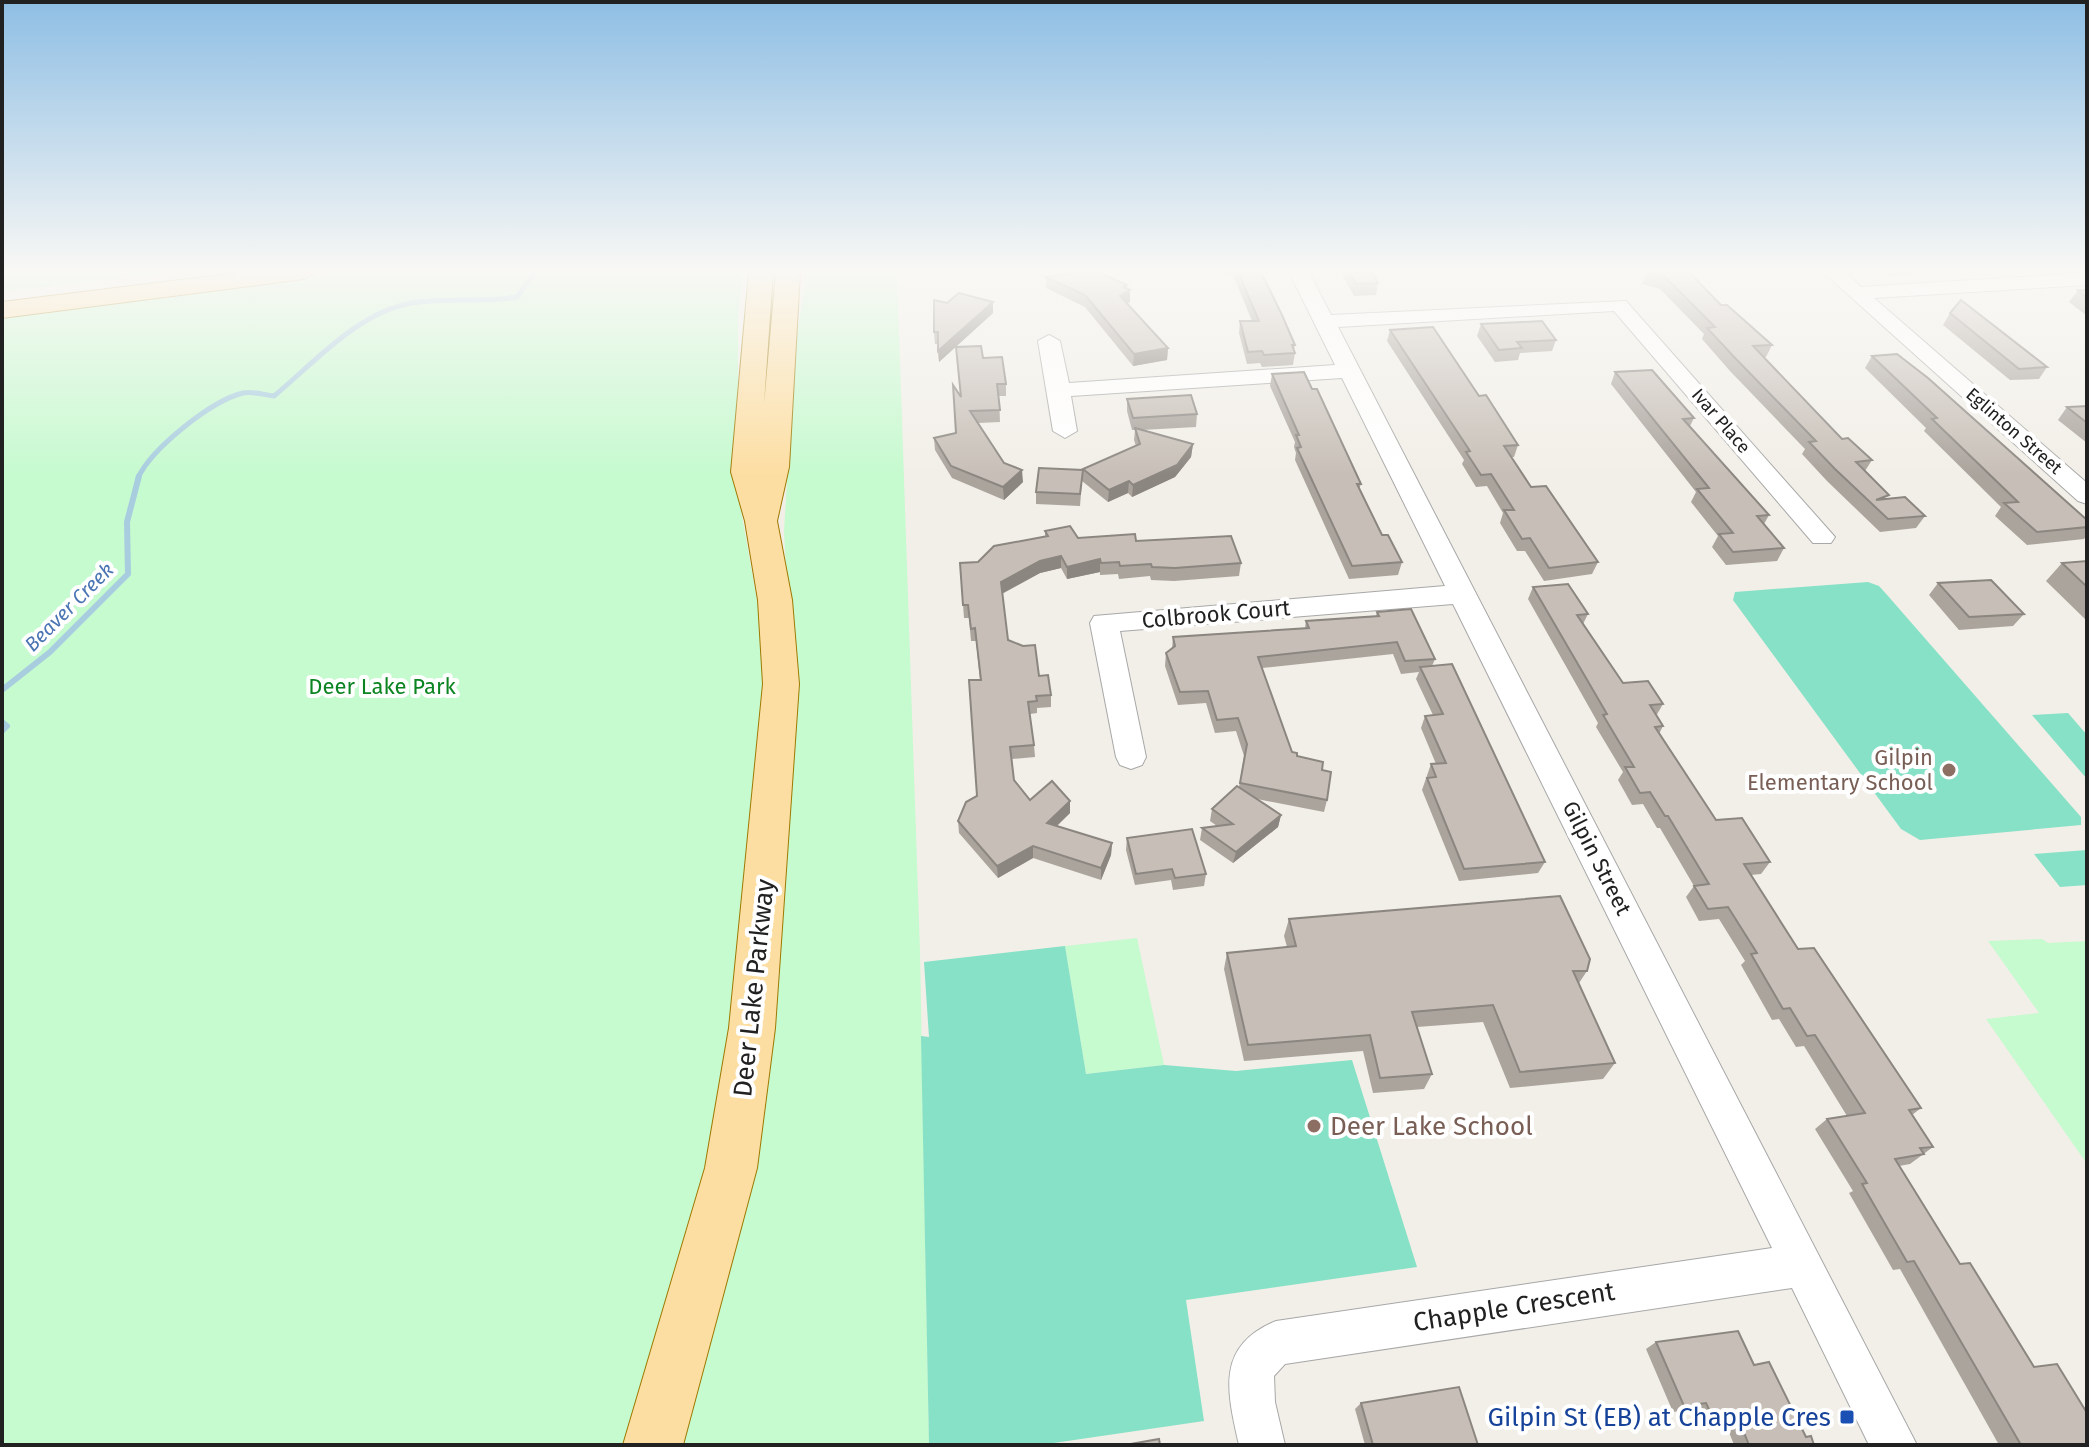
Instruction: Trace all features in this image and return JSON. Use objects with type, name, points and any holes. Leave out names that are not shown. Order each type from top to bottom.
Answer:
[{"type":"main road","name":"Deer Lake Parkway","points":[[653,1445],[731,1168],[751,1042],[781,684],[775,600],[761,521],[746,472],[756,340]]},
{"type":"main road","name":"Deer Lake Parkway","points":[[761,521],[774,467],[783,340]]},
{"type":"street","name":"Gilpin Street","points":[[1334,340],[1894,1445]]},
{"type":"street","name":"Ivar Place","points":[[1649,340],[1822,537]]},
{"type":"street","name":"Eglinton Street","points":[[1909,340],[2087,496]]},
{"type":"street","points":[[1049,341],[1065,431]]},
{"type":"street","points":[[1059,390],[1350,371]]},
{"type":"street","name":"Colbrook Court","points":[[1131,757],[1104,623],[1463,594]]},
{"type":"street","name":"Chapple Crescent","points":[[1262,1445],[1249,1384],[1255,1359],[1276,1343],[1804,1265]]},
{"type":"green space","name":"Deer Lake Park","points":[[2,340],[738,340],[740,505],[761,623],[765,687],[736,983],[718,1113],[703,1190],[625,1445],[2,1445]]},
{"type":"green space","points":[[796,340],[899,340],[920,951],[929,1445],[676,1445],[754,1163],[773,1042],[787,585],[784,532]]},
{"type":"green space","points":[[1868,582],[1879,586],[1888,596],[2081,817],[2081,825],[1920,840],[1901,829],[1733,600],[1735,592]]},
{"type":"green space","points":[[2068,713],[2087,735],[2087,779],[2032,715]]},
{"type":"green space","points":[[2087,850],[2087,885],[2060,887],[2034,854]]},
{"type":"green space","points":[[1137,938],[1164,1065],[1086,1074],[1065,946]]},
{"type":"green space","points":[[2042,939],[2048,943],[2087,941],[2087,1164],[1986,1019],[2039,1013],[1988,941]]},
{"type":"green space","points":[[1065,946],[1086,1074],[1164,1065],[1236,1071],[1352,1060],[1417,1267],[1186,1300],[1204,1421],[1040,1445],[929,1445],[921,1036],[929,1037],[924,962]]},
{"type":"building","points":[[938,340],[951,340],[938,351]]},
{"type":"building","points":[[1122,340],[1160,340],[1168,348],[1134,354]]},
{"type":"building","points":[[1245,340],[1293,340],[1295,345],[1292,345],[1295,353],[1264,355],[1262,351],[1248,352]]},
{"type":"building","points":[[1396,340],[1441,340],[1479,396],[1486,395],[1518,445],[1504,446],[1531,487],[1546,486],[1598,562],[1549,568],[1530,538],[1522,539],[1504,510],[1514,510],[1491,474],[1481,475],[1466,452],[1470,451]]},
{"type":"building","points":[[1492,340],[1556,340],[1517,342],[1522,348],[1499,350]]},
{"type":"building","points":[[1718,340],[1766,340],[1772,345],[1753,346],[1842,439],[1848,438],[1872,460],[1856,462],[1889,495],[1876,500],[1905,497],[1925,516],[1888,519],[1809,442],[1816,441]]},
{"type":"building","points":[[1983,340],[2012,340],[2047,367],[2019,369]]},
{"type":"building","points":[[981,346],[983,358],[1002,357],[1006,384],[997,384],[1000,410],[970,411],[1004,463],[1022,470],[1003,487],[951,466],[934,438],[956,433],[953,385],[961,397],[956,347]]},
{"type":"building","points":[[1897,354],[2087,520],[2087,527],[2037,532],[2004,503],[2018,502],[1872,356]]},
{"type":"building","points":[[1652,370],[1694,418],[1683,419],[1769,515],[1757,516],[1784,548],[1733,552],[1719,534],[1733,533],[1697,489],[1709,488],[1615,372]]},
{"type":"building","points":[[1304,372],[1312,389],[1317,389],[1382,535],[1388,535],[1402,562],[1352,566],[1297,448],[1301,447],[1296,435],[1299,435],[1272,374]]},
{"type":"building","points":[[1191,395],[1197,414],[1133,418],[1127,399]]},
{"type":"building","points":[[2087,406],[2087,423],[2067,407]]},
{"type":"building","points":[[1135,428],[1193,444],[1177,465],[1133,485],[1129,481],[1109,490],[1083,469],[1140,444]]},
{"type":"building","points":[[1039,468],[1083,470],[1080,494],[1036,492]]},
{"type":"building","points":[[1070,526],[1078,538],[1135,534],[1136,541],[1231,536],[1241,563],[1175,568],[1152,567],[1151,564],[1120,566],[1119,562],[1101,563],[1100,559],[1067,567],[1061,556],[1040,561],[1001,582],[1008,640],[1023,646],[1035,645],[1039,676],[1048,675],[1051,695],[1036,696],[1037,701],[1028,702],[1034,745],[1010,747],[1014,780],[1030,800],[1052,781],[1070,801],[1047,823],[1112,843],[1101,868],[1033,846],[997,866],[958,821],[966,802],[977,796],[969,680],[981,680],[975,628],[971,629],[968,605],[963,605],[960,563],[978,562],[994,546],[1048,536],[1045,531]]},
{"type":"building","points":[[2087,561],[2087,587],[2062,563]]},
{"type":"building","points":[[1991,580],[2024,614],[1969,617],[1938,583]]},
{"type":"building","points":[[1568,584],[1588,614],[1577,615],[1623,683],[1648,681],[1663,704],[1650,705],[1663,726],[1655,727],[1716,820],[1742,818],[1770,862],[1744,864],[1798,949],[1814,948],[1921,1108],[1909,1110],[1933,1147],[1920,1148],[1924,1154],[1895,1159],[1960,1264],[1970,1263],[2034,1367],[2057,1364],[2087,1413],[2087,1445],[2021,1445],[1914,1261],[1907,1262],[1862,1184],[1867,1183],[1827,1119],[1865,1113],[1815,1035],[1807,1036],[1790,1008],[1783,1009],[1751,954],[1757,953],[1728,907],[1708,909],[1694,886],[1709,884],[1650,792],[1640,793],[1625,767],[1634,767],[1603,715],[1607,714],[1533,587]]},
{"type":"building","points":[[1411,609],[1435,659],[1405,661],[1397,642],[1258,657],[1292,752],[1323,762],[1322,770],[1331,772],[1327,800],[1240,783],[1247,744],[1238,718],[1217,720],[1208,691],[1180,692],[1166,653],[1175,646],[1173,637],[1309,628],[1306,621],[1379,616],[1377,612]]},
{"type":"building","points":[[1452,664],[1545,862],[1464,869],[1427,778],[1436,777],[1431,764],[1446,763],[1425,716],[1443,714],[1420,667]]},
{"type":"building","points":[[1237,786],[1281,815],[1236,852],[1202,828],[1233,824],[1212,809]]},
{"type":"building","points":[[1192,829],[1206,874],[1175,878],[1172,869],[1136,874],[1127,838]]},
{"type":"building","points":[[1560,896],[1590,959],[1587,971],[1573,971],[1615,1063],[1520,1072],[1493,1005],[1412,1012],[1432,1074],[1380,1078],[1370,1035],[1248,1045],[1227,953],[1296,946],[1289,919]]},
{"type":"building","points":[[1738,1331],[1754,1365],[1769,1362],[1806,1437],[1811,1436],[1814,1445],[1749,1445],[1739,1420],[1716,1424],[1706,1403],[1684,1406],[1656,1342]]},
{"type":"building","points":[[1459,1387],[1478,1445],[1373,1445],[1361,1403]]},
{"type":"building","points":[[1159,1439],[1160,1445],[1125,1445]]},
{"type":"waterway","points":[[139,477],[156,453],[200,415],[243,393],[274,396],[339,340]]},
{"type":"waterway","name":"Beaver Creek","points":[[2,690],[50,652],[128,574],[127,522],[139,477]]},
{"type":"waterway","name":"Beaver Creek","points":[[2,722],[7,726],[2,731]]},
{"type":"place","name":"Gilpin Elementary School","points":[[1949,770]]},
{"type":"place","name":"Deer Lake School","points":[[1314,1126]]},
{"type":"place","name":"Gilpin St (EB) at Chapple Cres","points":[[1847,1417]]}]
